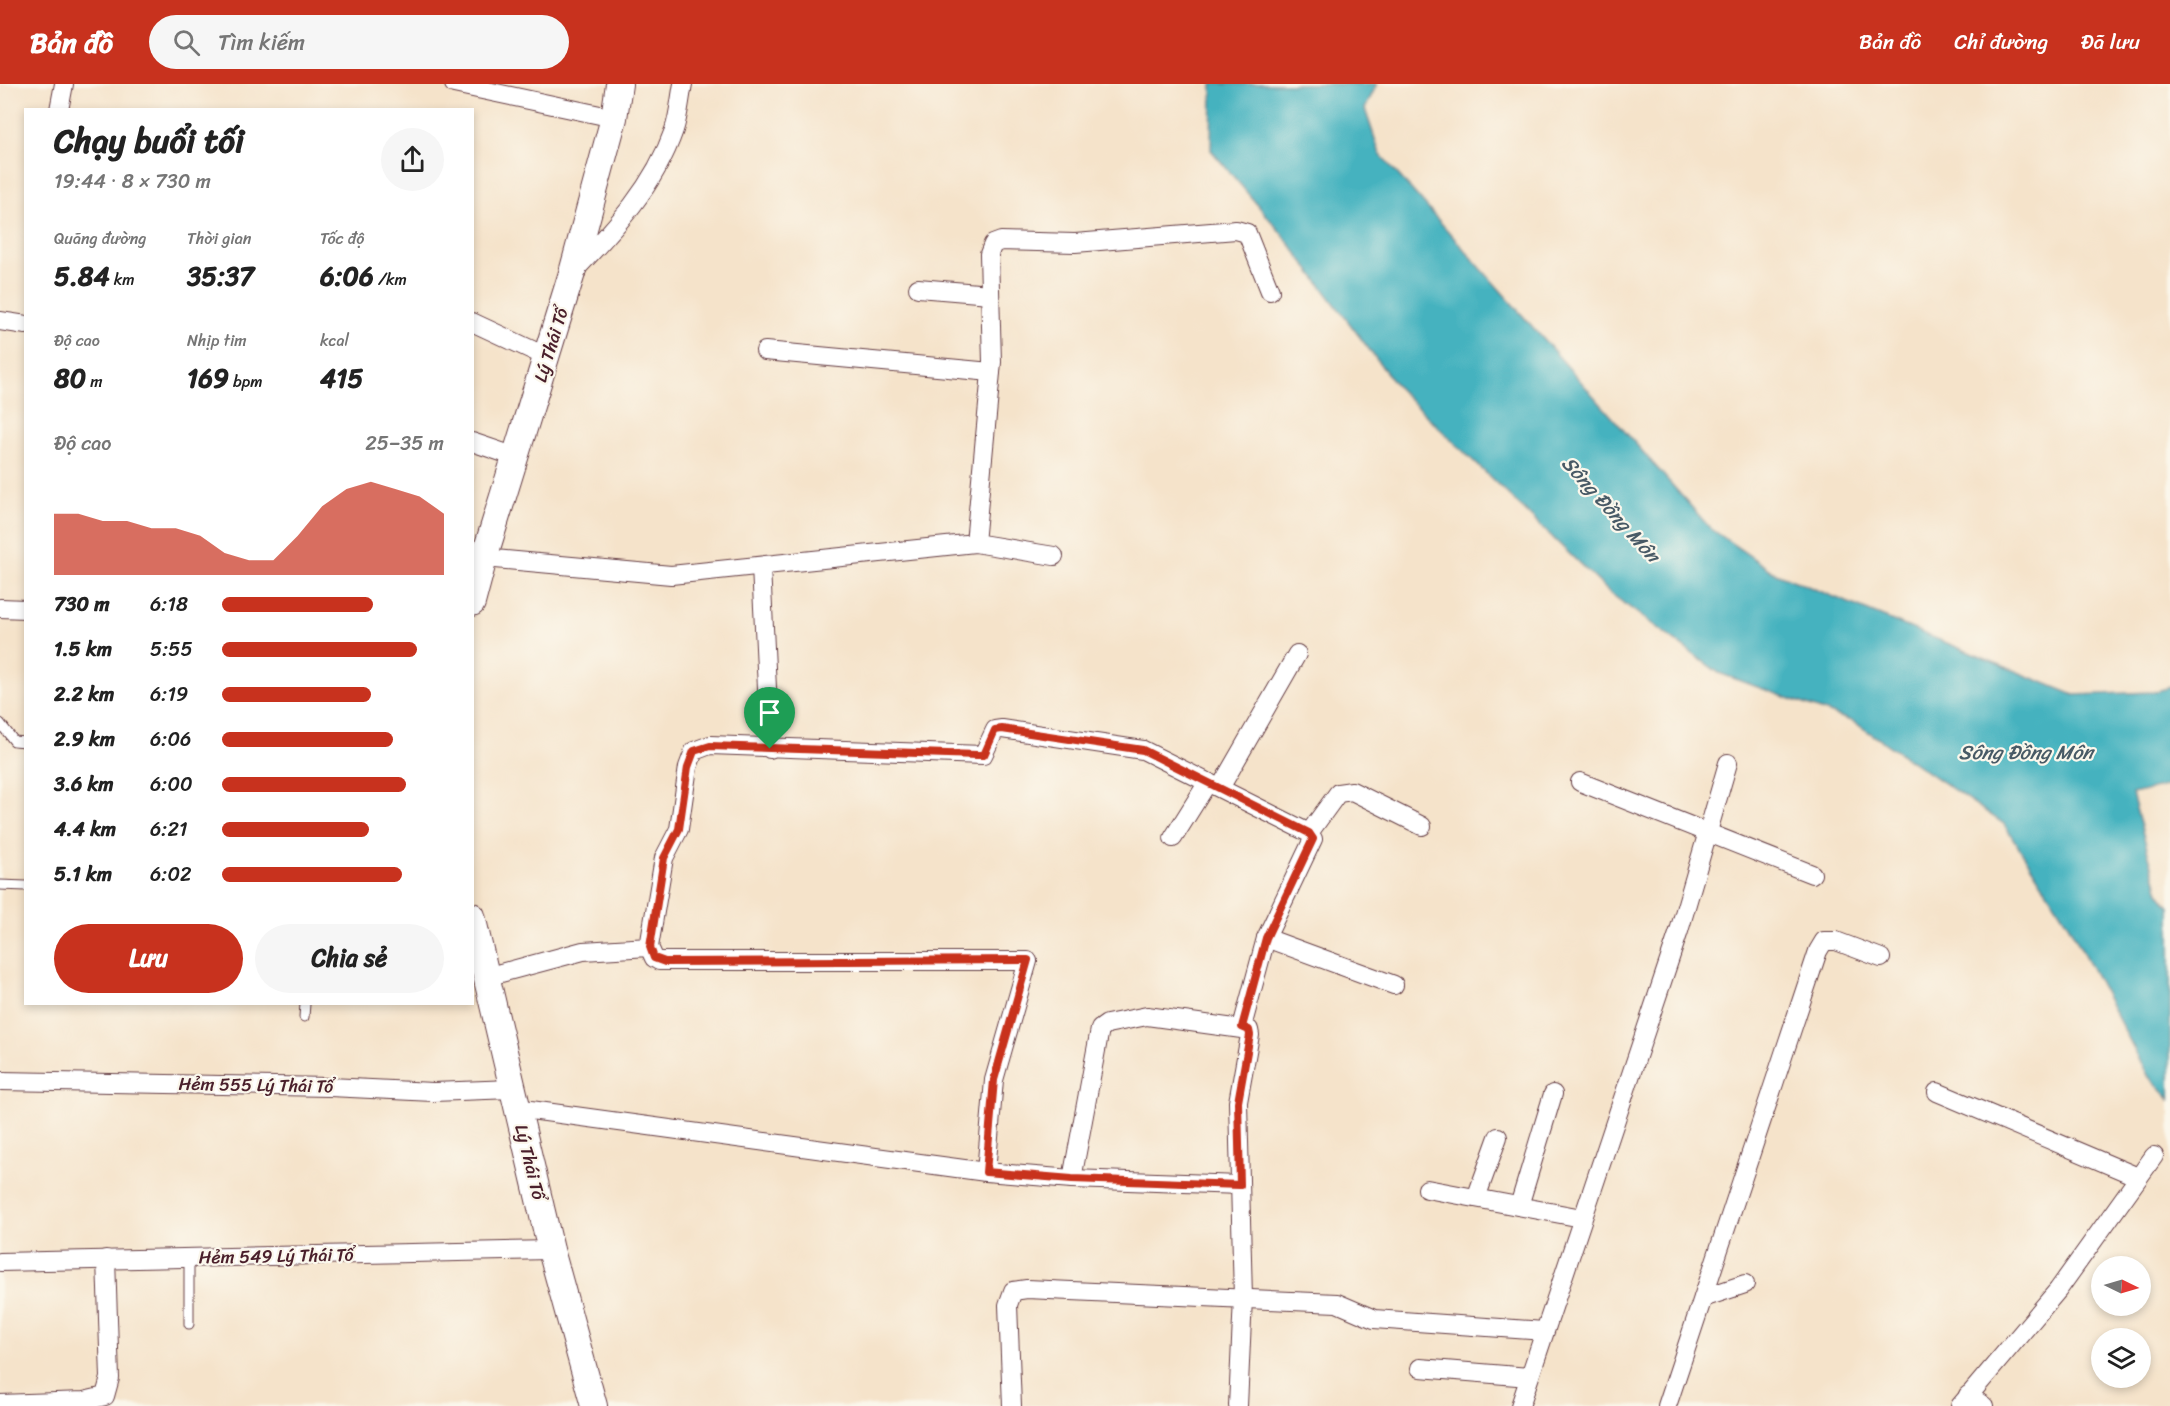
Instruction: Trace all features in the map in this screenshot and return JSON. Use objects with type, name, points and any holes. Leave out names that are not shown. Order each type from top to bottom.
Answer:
[{"type":"main road","name":"Lý Thái Tổ","points":[[474,588],[478,557],[516,457],[573,273],[614,118],[619,84]]},
{"type":"main road","name":"Lý Thái Tổ","points":[[474,925],[551,1250],[594,1406]]},
{"type":"street","points":[[59,108],[64,84]]},
{"type":"street","points":[[454,84],[614,118]]},
{"type":"street","points":[[573,273],[628,214],[657,169],[675,128],[683,84]]},
{"type":"street","points":[[975,543],[991,372],[989,254],[993,244],[1001,241],[1075,243],[1236,230],[1247,233],[1252,241],[1270,291]]},
{"type":"street","points":[[918,288],[990,294]]},
{"type":"street","points":[[0,321],[24,326]]},
{"type":"street","points":[[474,323],[547,357]]},
{"type":"street","points":[[765,351],[991,372]]},
{"type":"street","points":[[474,443],[516,457]]},
{"type":"street","points":[[478,557],[646,575],[761,567],[975,543],[1054,556]]},
{"type":"street","points":[[761,567],[770,749]]},
{"type":"street","points":[[0,608],[24,609]]},
{"type":"street","points":[[1173,838],[1214,785],[1297,654]]},
{"type":"street","points":[[986,1172],[994,1080],[1028,960],[665,962],[654,958],[650,947],[664,858],[679,829],[688,767],[694,751],[710,746],[984,755],[995,730],[1002,729],[1143,750],[1214,785],[1309,833],[1313,839],[1266,938],[1242,1027]]},
{"type":"street","points":[[1520,1406],[1679,931],[1728,763]]},
{"type":"street","points":[[1581,782],[1812,874]]},
{"type":"street","points":[[1309,833],[1338,793],[1344,790],[1352,791],[1422,826]]},
{"type":"street","points":[[1266,938],[1394,985]]},
{"type":"street","points":[[1667,1406],[1818,951],[1824,941],[1836,940],[1881,958]]},
{"type":"street","points":[[486,977],[583,951],[650,947]]},
{"type":"street","points":[[1072,1179],[1100,1029],[1107,1024],[1147,1016],[1242,1027],[1249,1030],[1238,1102],[1243,1298],[1238,1406]]},
{"type":"street","name":"Hẻm 555 Lý Thái Tổ","points":[[0,1081],[330,1087],[514,1098],[986,1172],[1072,1179],[1240,1185]]},
{"type":"street","points":[[1937,1092],[2138,1177]]},
{"type":"street","points":[[1520,1206],[1553,1094]]},
{"type":"street","points":[[1476,1198],[1498,1137]]},
{"type":"street","points":[[1984,1406],[1964,1401],[2049,1301],[2154,1156]]},
{"type":"street","points":[[1426,1189],[1582,1218]]},
{"type":"street","name":"Hẻm 549 Lý Thái Tổ","points":[[0,1262],[551,1250]]},
{"type":"street","points":[[0,1404],[84,1401],[105,1396],[110,1378],[106,1259]]},
{"type":"street","points":[[1703,1298],[1745,1284]]},
{"type":"street","points":[[1012,1406],[1008,1305],[1012,1291],[1027,1289],[1337,1303],[1366,1316],[1544,1331]]},
{"type":"street","points":[[1420,1368],[1529,1377]]},
{"type":"lane","points":[[0,723],[14,741],[24,742]]},
{"type":"lane","points":[[0,885],[24,886]]},
{"type":"lane","points":[[304,1017],[305,1005]]},
{"type":"lane","points":[[189,1258],[189,1324]]},
{"type":"water","name":"Sông Đồng Môn","points":[[1212,84],[1377,84],[1365,109],[1380,154],[1710,528],[1773,572],[2074,695],[2154,692],[2170,687],[2170,785],[2132,794],[2159,892],[2170,907],[2170,1099],[2149,1077],[2068,924],[2004,824],[1854,722],[1719,673],[1610,593],[1399,389],[1283,235],[1211,150]]},
{"type":"route","points":[[1002,729],[1143,750],[1309,833],[1313,839],[1311,847],[1261,951],[1242,1027],[1249,1030],[1250,1035],[1238,1102],[1240,1185],[1072,1179],[986,1172],[994,1080],[1028,967],[1028,960],[665,962],[654,958],[650,947],[664,858],[679,829],[690,758],[694,751],[701,747],[770,749],[984,755],[995,730],[1002,729]]}]
